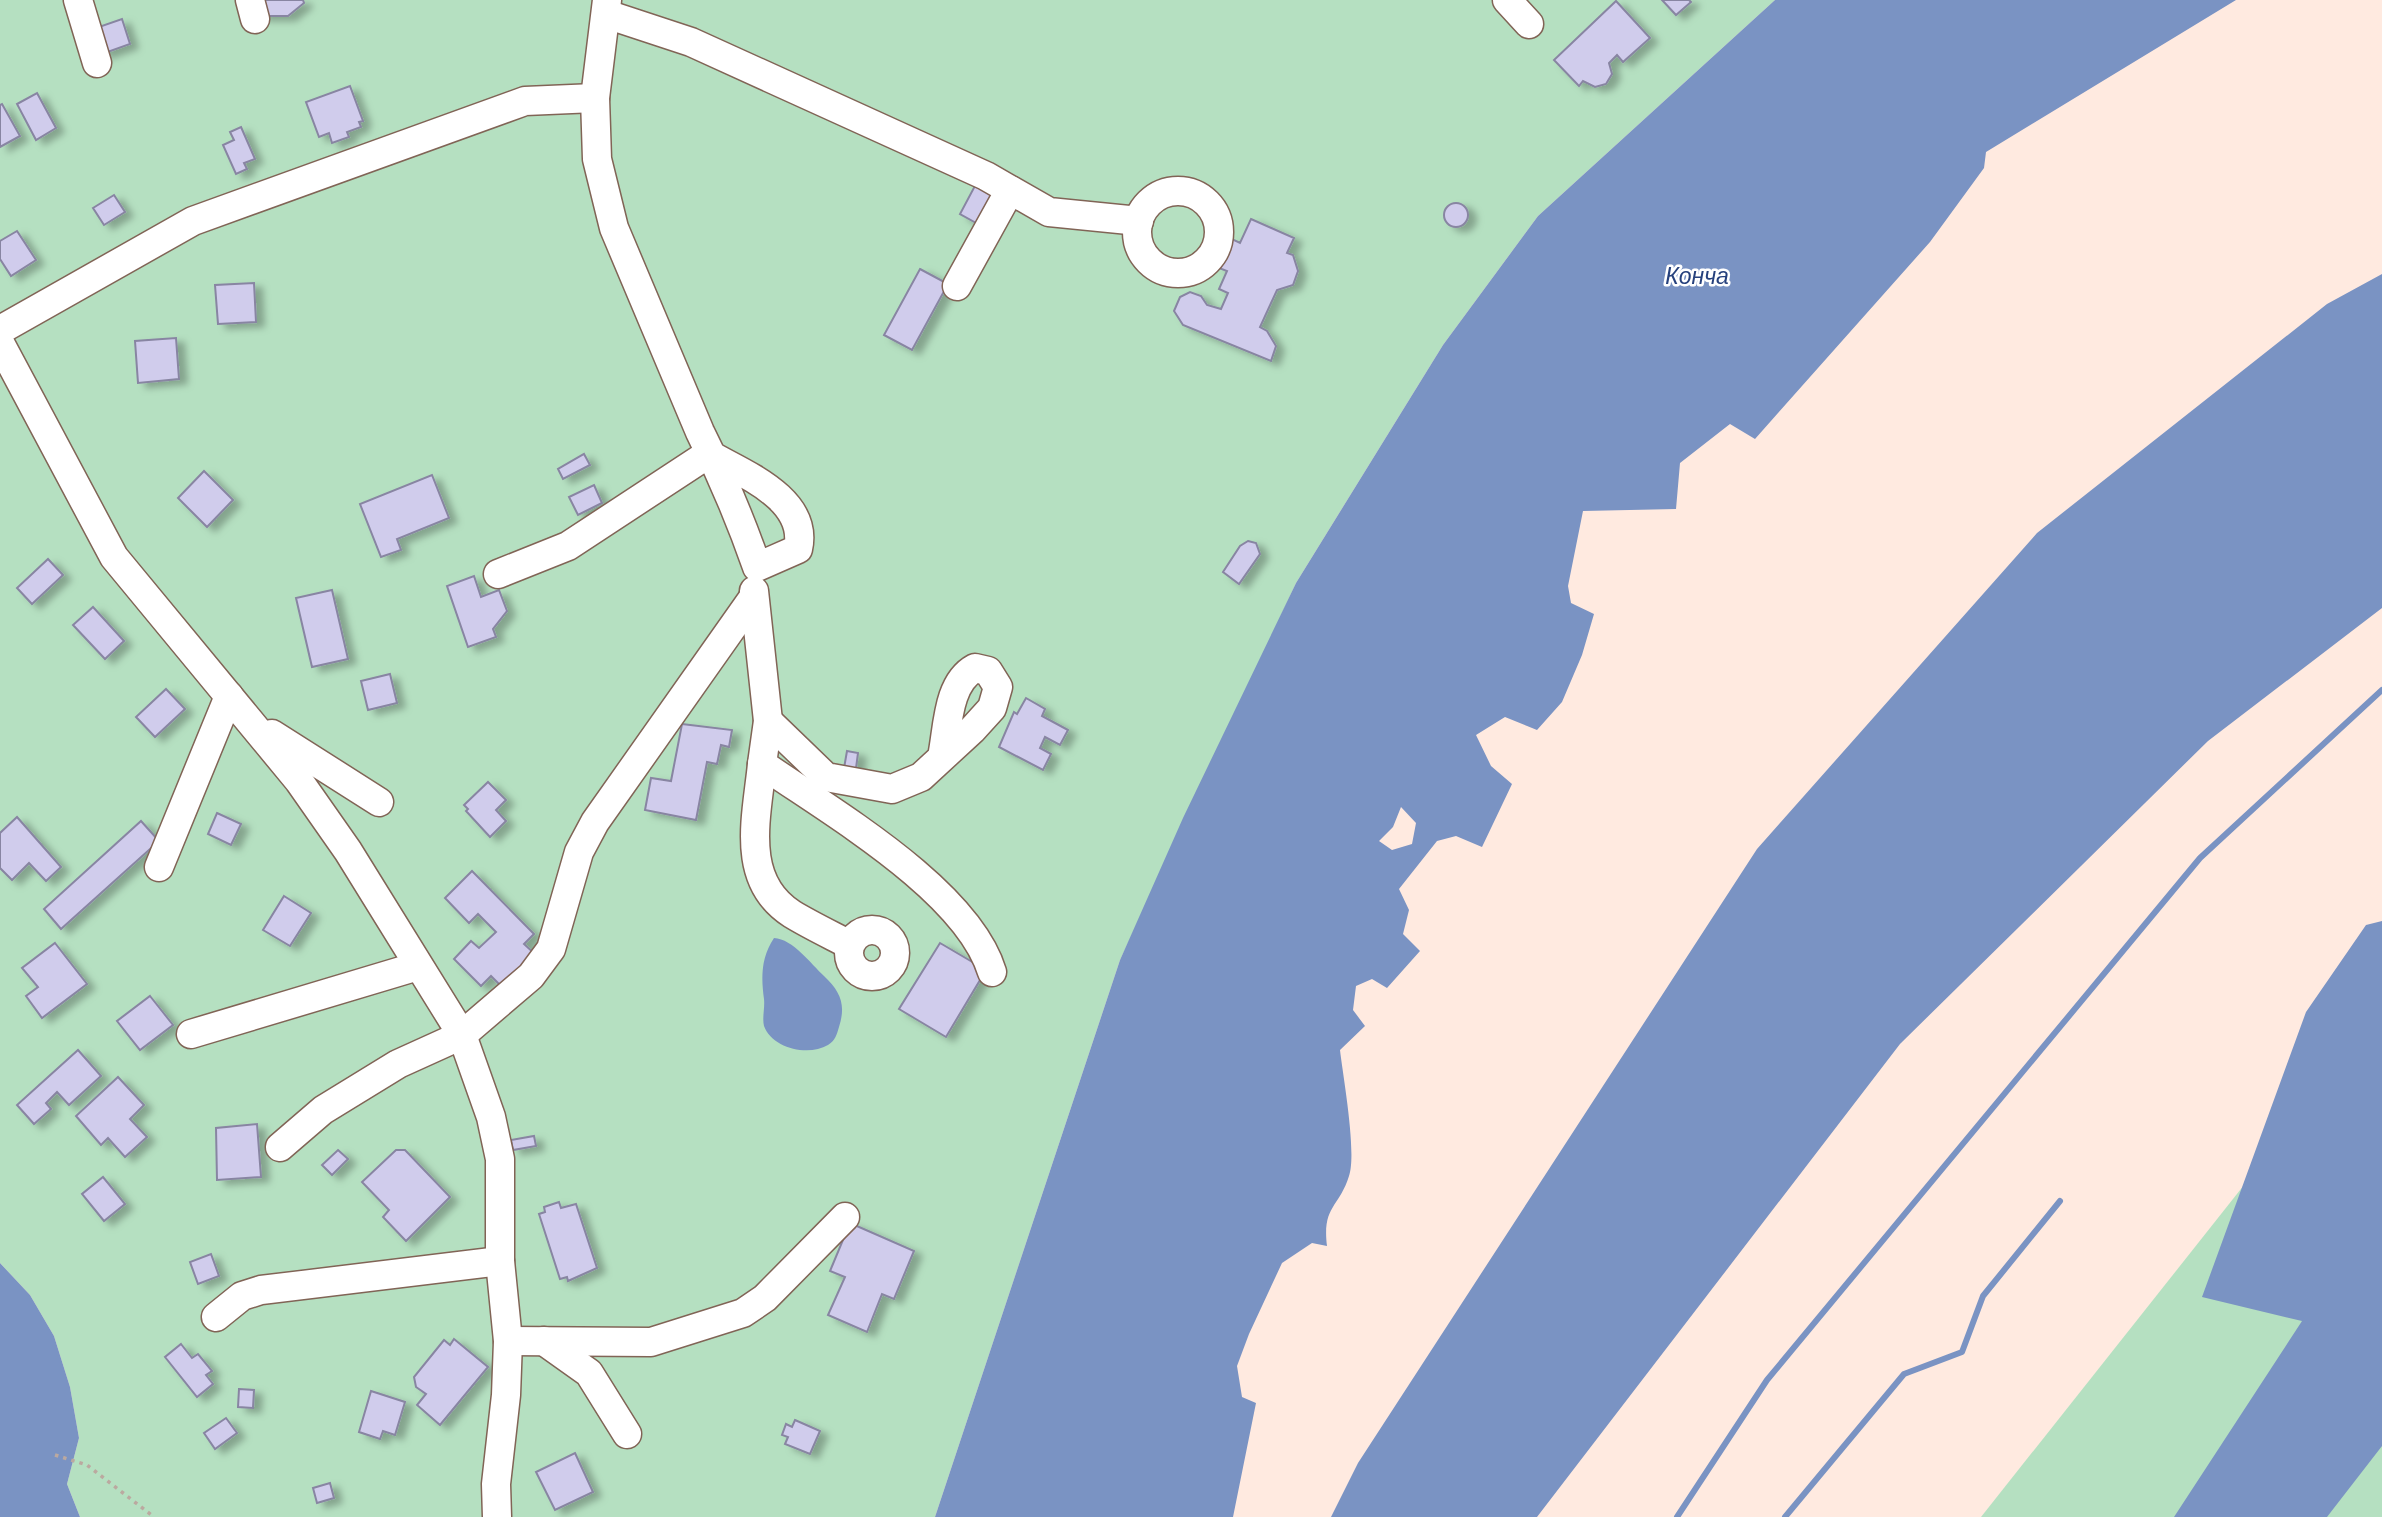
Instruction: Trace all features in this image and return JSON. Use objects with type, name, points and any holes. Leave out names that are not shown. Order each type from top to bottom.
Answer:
[{"type":"street","points":[[78,0],[97,62]]},
{"type":"street","points":[[1507,0],[1529,24]]},
{"type":"street","points":[[850,945],[790,913],[765,889],[753,850],[768,721],[753,598],[757,567],[614,228],[597,159],[595,98],[606,7],[691,42],[1010,190],[1049,212],[1139,221]]},
{"type":"street","points":[[0,330],[193,221],[524,101],[595,98]]},
{"type":"street","points":[[957,286],[1010,190]]},
{"type":"street","points":[[0,343],[114,557],[299,781],[348,851],[462,1035],[491,1117],[500,1159],[500,1261],[509,1340],[496,1484],[497,1517]]},
{"type":"street","points":[[498,574],[568,546],[699,460],[712,456],[763,485],[789,506],[801,538],[798,549],[757,567]]},
{"type":"street","points":[[280,1147],[323,1110],[398,1064],[462,1035],[531,976],[551,949],[579,852],[595,822],[753,598]]},
{"type":"street","points":[[159,867],[229,696]]},
{"type":"street","points":[[768,721],[826,777],[860,786],[892,789],[921,777],[942,757]]},
{"type":"street","points":[[252,722],[379,802]]},
{"type":"street","points":[[762,764],[908,865],[947,903],[988,956],[992,972]]},
{"type":"street","points":[[191,1034],[418,966]]},
{"type":"street","points":[[509,1340],[651,1342],[743,1313],[765,1298],[845,1217]]},
{"type":"street","points":[[216,1317],[242,1296],[261,1290],[500,1261]]},
{"type":"street","points":[[544,1341],[589,1373],[627,1434]]},
{"type":"path","points":[[55,1455],[87,1465],[154,1517]]},
{"type":"green space","points":[[0,0],[1775,0],[1538,216],[1443,345],[1296,583],[1120,960],[935,1517],[80,1517],[67,1484],[79,1438],[70,1387],[54,1336],[30,1295],[0,1263]]},
{"type":"green space","points":[[2382,1011],[2382,1517],[1981,1517]]},
{"type":"water","name":"Конча","points":[[1775,0],[2236,0],[1986,152],[1984,168],[1930,242],[1755,439],[1730,424],[1680,463],[1676,509],[1583,511],[1568,586],[1571,603],[1594,614],[1582,655],[1562,702],[1537,730],[1505,717],[1476,735],[1491,766],[1512,784],[1482,847],[1456,836],[1437,841],[1399,889],[1409,910],[1403,934],[1420,951],[1387,988],[1372,979],[1356,986],[1353,1010],[1365,1026],[1340,1050],[1350,1133],[1349,1176],[1329,1215],[1327,1246],[1312,1243],[1282,1263],[1237,1366],[1242,1397],[1256,1403],[1233,1517],[935,1517],[1120,960],[1183,818],[1296,583],[1443,345],[1538,216]],"holes":[[[1401,807],[1416,823],[1412,844],[1392,850],[1379,841],[1393,827]]]},
{"type":"water","points":[[2382,274],[2382,608],[2208,741],[1900,1044],[1537,1517],[1331,1517],[1358,1463],[1757,849],[2037,533],[2327,304]]},
{"type":"water","points":[[2382,921],[2382,1446],[2327,1517],[2174,1517],[2302,1321],[2202,1297],[2306,1012],[2366,925]]},
{"type":"water","points":[[774,938],[781,939],[801,953],[830,982],[841,999],[841,1019],[835,1037],[820,1049],[801,1050],[782,1045],[768,1034],[764,1026],[763,968]]},
{"type":"water","points":[[0,1263],[30,1295],[54,1336],[70,1387],[79,1438],[67,1484],[80,1517],[0,1517]]},
{"type":"building","points":[[262,0],[303,0],[304,3],[288,16],[259,16]]},
{"type":"building","points":[[1662,0],[1689,0],[1691,2],[1676,15]]},
{"type":"building","points":[[1616,1],[1650,38],[1623,62],[1617,55],[1609,63],[1612,74],[1606,84],[1595,87],[1583,81],[1579,86],[1554,60]]},
{"type":"building","points":[[122,19],[130,44],[102,54],[93,29]]},
{"type":"building","points":[[350,86],[363,121],[359,122],[361,127],[347,132],[349,137],[332,143],[329,133],[319,137],[306,102]]},
{"type":"building","points":[[37,93],[56,128],[36,140],[17,104]]},
{"type":"building","points":[[2,104],[20,136],[0,147],[0,105]]},
{"type":"building","points":[[241,127],[255,159],[244,163],[247,169],[236,174],[223,145],[234,140],[230,132]]},
{"type":"building","points":[[977,182],[996,192],[978,224],[960,214]]},
{"type":"building","points":[[114,195],[125,212],[104,225],[93,208]]},
{"type":"building","points":[[1456,203],[1465,206],[1468,215],[1465,224],[1456,227],[1447,224],[1444,215],[1447,206]]},
{"type":"building","points":[[1251,219],[1294,238],[1287,253],[1293,255],[1298,271],[1293,285],[1277,290],[1260,327],[1267,331],[1276,346],[1271,361],[1183,325],[1174,311],[1180,297],[1190,292],[1201,296],[1207,305],[1221,309],[1228,293],[1219,289],[1227,271],[1219,268],[1232,239],[1240,243]]},
{"type":"building","points":[[17,231],[36,260],[11,276],[0,259],[0,241]]},
{"type":"building","points":[[920,269],[948,284],[912,350],[884,335]]},
{"type":"building","points":[[254,283],[256,322],[218,324],[215,285]]},
{"type":"building","points":[[176,338],[179,379],[138,383],[135,341]]},
{"type":"building","points":[[584,454],[590,465],[563,479],[558,469]]},
{"type":"building","points":[[204,471],[233,500],[207,527],[178,498]]},
{"type":"building","points":[[432,475],[449,518],[397,539],[401,550],[381,557],[360,504]]},
{"type":"building","points":[[594,485],[602,503],[578,515],[569,497]]},
{"type":"building","points":[[1248,541],[1256,543],[1260,554],[1239,584],[1223,572],[1240,546]]},
{"type":"building","points":[[48,559],[63,575],[32,604],[17,588]]},
{"type":"building","points":[[474,576],[481,597],[499,590],[507,611],[493,629],[496,637],[468,647],[447,586]]},
{"type":"building","points":[[332,590],[348,659],[312,667],[296,598]]},
{"type":"building","points":[[93,607],[124,641],[105,659],[73,625]]},
{"type":"building","points":[[390,674],[397,703],[368,710],[361,681]]},
{"type":"building","points":[[166,689],[185,709],[155,737],[136,717]]},
{"type":"building","points":[[1026,698],[1045,709],[1042,716],[1068,730],[1060,745],[1045,737],[1040,748],[1051,754],[1043,770],[999,747],[1014,712],[1017,714]]},
{"type":"building","points":[[682,724],[732,730],[729,747],[721,745],[717,764],[707,762],[696,820],[645,810],[651,778],[671,781]]},
{"type":"building","points":[[847,751],[858,753],[855,776],[843,774]]},
{"type":"building","points":[[488,782],[506,800],[496,810],[506,821],[490,837],[466,811],[468,809],[464,805]]},
{"type":"building","points":[[217,813],[241,824],[231,845],[208,834]]},
{"type":"building","points":[[17,817],[61,867],[46,881],[29,863],[12,880],[0,868],[0,833]]},
{"type":"building","points":[[141,821],[159,841],[61,929],[44,909]]},
{"type":"building","points":[[472,871],[534,934],[524,944],[536,955],[503,988],[491,976],[481,986],[454,959],[471,941],[479,948],[496,932],[478,914],[469,923],[445,898]]},
{"type":"building","points":[[284,896],[311,913],[290,946],[263,930]]},
{"type":"building","points":[[55,943],[87,984],[42,1018],[26,996],[38,987],[22,968]]},
{"type":"building","points":[[940,943],[986,970],[946,1037],[899,1009]]},
{"type":"building","points":[[150,996],[173,1025],[140,1050],[117,1021]]},
{"type":"building","points":[[78,1050],[101,1076],[69,1105],[57,1092],[46,1103],[51,1109],[34,1124],[17,1105]]},
{"type":"building","points":[[118,1077],[144,1105],[130,1119],[147,1137],[125,1157],[108,1138],[101,1145],[76,1116]]},
{"type":"building","points":[[257,1124],[261,1177],[217,1180],[216,1128]]},
{"type":"building","points":[[534,1136],[536,1146],[513,1150],[511,1140]]},
{"type":"building","points":[[338,1150],[348,1159],[332,1175],[322,1165]]},
{"type":"building","points":[[396,1150],[405,1150],[450,1197],[406,1241],[383,1217],[389,1210],[362,1182]]},
{"type":"building","points":[[103,1177],[125,1204],[104,1221],[82,1194]]},
{"type":"building","points":[[559,1202],[561,1208],[576,1204],[597,1268],[568,1281],[567,1277],[560,1279],[539,1214],[545,1212],[544,1207]]},
{"type":"building","points":[[850,1223],[914,1251],[894,1299],[882,1294],[867,1332],[828,1315],[845,1277],[830,1271]]},
{"type":"building","points":[[211,1254],[219,1276],[198,1284],[190,1262]]},
{"type":"building","points":[[454,1339],[488,1367],[440,1425],[417,1405],[426,1394],[416,1387],[414,1377],[444,1340],[450,1345]]},
{"type":"building","points":[[181,1344],[192,1358],[198,1354],[212,1371],[206,1375],[213,1384],[197,1397],[165,1357]]},
{"type":"building","points":[[239,1389],[254,1390],[253,1408],[238,1407]]},
{"type":"building","points":[[371,1391],[405,1402],[395,1435],[383,1431],[380,1439],[359,1432]]},
{"type":"building","points":[[226,1418],[237,1433],[215,1449],[204,1433]]},
{"type":"building","points":[[795,1420],[820,1431],[810,1454],[785,1444],[788,1437],[782,1435],[786,1424],[792,1427]]},
{"type":"building","points":[[575,1453],[593,1492],[555,1510],[536,1472]]},
{"type":"building","points":[[330,1483],[334,1498],[317,1503],[313,1488]]},
{"type":"waterway","points":[[1677,1517],[1767,1380],[2200,858],[2382,690]]},
{"type":"waterway","points":[[1785,1517],[1904,1374],[1962,1352],[1983,1296],[2060,1201]]}]
